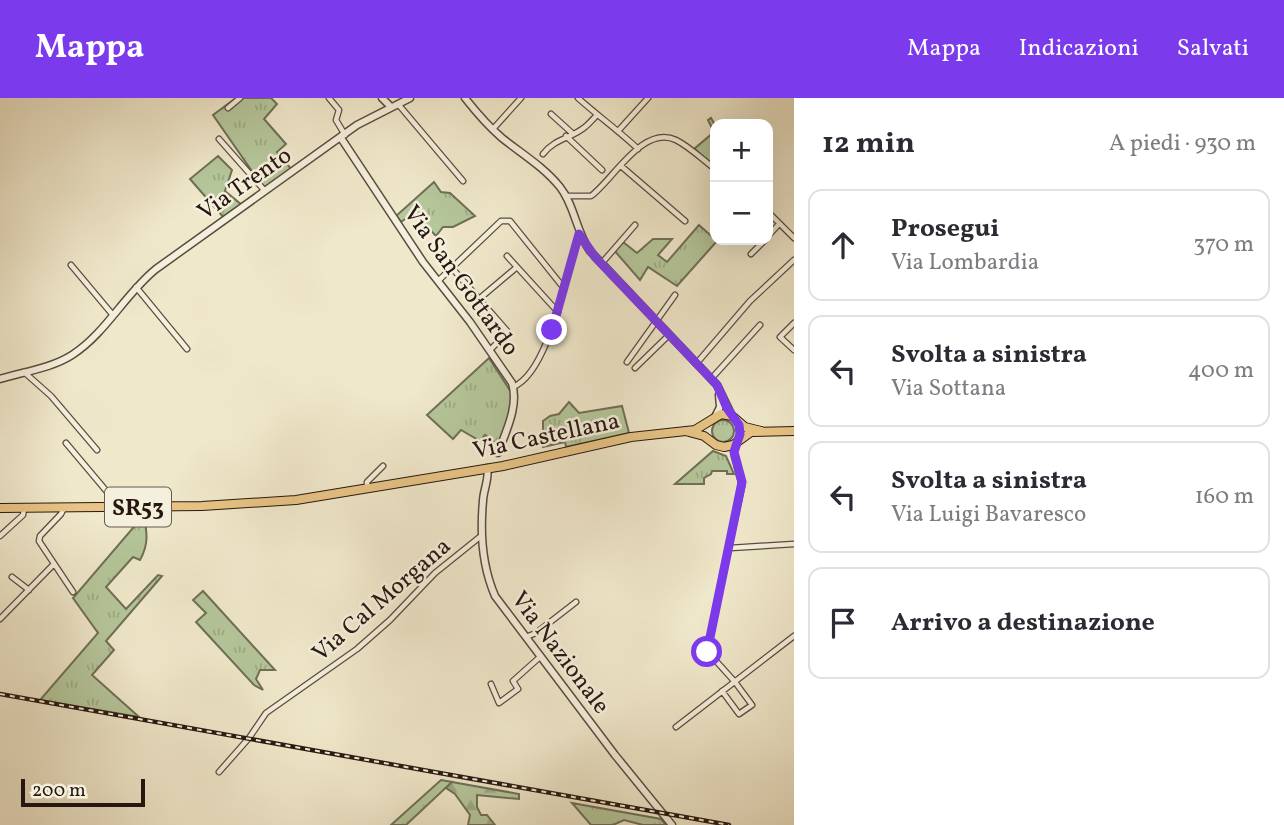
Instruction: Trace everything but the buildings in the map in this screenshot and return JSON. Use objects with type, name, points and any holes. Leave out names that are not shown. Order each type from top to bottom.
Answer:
[{"type":"main road","name":"SR53","points":[[712,419],[725,414],[744,427],[761,431]]},
{"type":"main road","points":[[709,439],[707,432],[712,419]]},
{"type":"main road","name":"Via Castellana","points":[[119,506],[202,506],[293,500],[503,466],[631,437],[683,432],[701,428],[712,419]]},
{"type":"main road","points":[[734,419],[740,429],[737,441]]},
{"type":"main road","name":"SR53","points":[[709,439],[720,447],[729,447],[749,432],[794,431]]},
{"type":"main road","name":"Via Castellana","points":[[683,432],[709,439]]},
{"type":"main road","name":"SR53","points":[[0,508],[62,510],[119,506]]},
{"type":"street","points":[[228,108],[240,98]]},
{"type":"street","points":[[329,98],[339,110],[336,120],[343,137]]},
{"type":"street","points":[[382,98],[391,107]]},
{"type":"street","name":"Via Trento","points":[[24,372],[65,359],[82,348],[135,287],[156,269],[364,121],[410,98]]},
{"type":"street","points":[[465,98],[492,129],[548,174],[566,195],[579,234],[590,251],[712,380],[734,419]]},
{"type":"street","points":[[492,129],[522,98]]},
{"type":"street","points":[[579,98],[597,115],[620,130],[638,149]]},
{"type":"street","points":[[620,130],[648,98]]},
{"type":"street","points":[[398,104],[463,181]]},
{"type":"street","points":[[551,114],[572,133]]},
{"type":"street","points":[[543,154],[547,148],[584,128],[597,115]]},
{"type":"street","points":[[566,136],[602,170]]},
{"type":"street","name":"Via San Gottardo","points":[[343,137],[410,242],[490,350],[513,387],[514,407],[498,453]]},
{"type":"street","points":[[566,195],[591,196],[638,149],[656,138],[673,139],[710,165]]},
{"type":"street","points":[[219,139],[265,192]]},
{"type":"street","points":[[621,166],[685,221]]},
{"type":"street","points":[[773,217],[794,238]]},
{"type":"street","points":[[438,281],[501,221],[510,221],[563,287]]},
{"type":"street","points":[[773,230],[779,224]]},
{"type":"street","points":[[601,264],[635,225]]},
{"type":"street","points":[[513,387],[526,379],[536,363],[558,312],[579,234]]},
{"type":"street","points":[[751,254],[759,245]]},
{"type":"street","points":[[507,256],[558,312]]},
{"type":"street","points":[[696,363],[750,301],[794,260]]},
{"type":"street","points":[[71,265],[112,314]]},
{"type":"street","points":[[479,299],[517,267]]},
{"type":"street","points":[[452,268],[508,332],[490,350]]},
{"type":"street","points":[[135,287],[187,349]]},
{"type":"street","points":[[627,362],[675,295]]},
{"type":"street","points":[[794,323],[780,337],[794,350]]},
{"type":"street","points":[[712,380],[760,325]]},
{"type":"street","points":[[635,368],[669,335]]},
{"type":"street","points":[[0,379],[24,372],[51,396],[97,450]]},
{"type":"street","points":[[712,380],[720,403],[712,419]]},
{"type":"street","points":[[722,691],[739,714],[752,705],[707,652],[742,482],[734,452],[737,441]]},
{"type":"street","points":[[66,443],[119,506]]},
{"type":"street","points":[[720,447],[737,463]]},
{"type":"street","points":[[367,489],[367,482],[383,466]]},
{"type":"street","points":[[486,479],[503,466]]},
{"type":"street","name":"Via Nazionale","points":[[488,468],[482,501],[482,531],[485,566],[495,596],[671,825]]},
{"type":"street","points":[[0,536],[23,515],[24,508]]},
{"type":"street","points":[[62,510],[39,539],[73,592]]},
{"type":"street","name":"Via Cal Morgana","points":[[219,772],[249,738],[266,713],[357,649],[390,620],[435,573],[481,536],[482,531]]},
{"type":"street","points":[[730,548],[794,544]]},
{"type":"street","points":[[0,619],[53,564]]},
{"type":"street","points":[[12,577],[29,590]]},
{"type":"street","points":[[526,637],[536,633],[576,602]]},
{"type":"street","points":[[676,727],[794,636]]},
{"type":"street","points":[[491,684],[499,703],[518,689],[513,681],[541,656]]},
{"type":"green space","points":[[236,98],[271,98],[277,104],[264,119],[286,144],[277,152],[292,170],[265,190],[213,115]]},
{"type":"green space","points":[[710,135],[710,162],[694,149]]},
{"type":"green space","points":[[218,156],[232,170],[225,191],[243,206],[224,218],[190,179]]},
{"type":"green space","points":[[434,182],[441,192],[450,193],[475,216],[453,227],[443,227],[436,236],[414,213],[401,222],[396,216]]},
{"type":"green space","points":[[699,225],[710,235],[710,245],[713,245],[677,286],[648,267],[640,280],[613,249],[623,242],[637,253],[653,239],[672,239],[658,255],[667,262]]},
{"type":"green space","points":[[489,358],[513,395],[506,426],[498,445],[485,435],[480,441],[461,430],[453,439],[427,415]]},
{"type":"green space","points":[[569,402],[579,413],[622,406],[629,433],[566,447],[565,442],[543,447],[543,421],[559,414]]},
{"type":"green space","points":[[723,420],[731,423],[734,431],[731,439],[723,442],[715,439],[712,431],[715,423]]},
{"type":"green space","points":[[713,451],[726,456],[734,474],[712,471],[704,478],[704,484],[675,484]]},
{"type":"green space","points":[[144,515],[146,538],[140,560],[133,557],[106,587],[126,609],[158,575],[162,576],[106,641],[114,650],[92,675],[139,717],[40,700],[98,633],[73,598]]},
{"type":"green space","points":[[203,591],[275,670],[260,670],[256,679],[263,690],[254,685],[196,622],[206,613],[193,600]]},
{"type":"green space","points":[[441,780],[452,782],[406,825],[391,825]]},
{"type":"green space","points":[[452,782],[519,794],[519,799],[477,795],[477,807],[481,815],[487,815],[495,825],[468,825],[470,815],[455,794],[446,788]]},
{"type":"green space","points":[[572,803],[661,819],[666,825],[643,825],[624,820],[613,825],[591,825]]},
{"type":"railway","points":[[0,694],[729,825]]},
{"type":"route","points":[[552,330],[579,234],[595,257],[717,385],[727,408],[739,425],[740,434],[734,452],[742,486],[707,652]]}]
